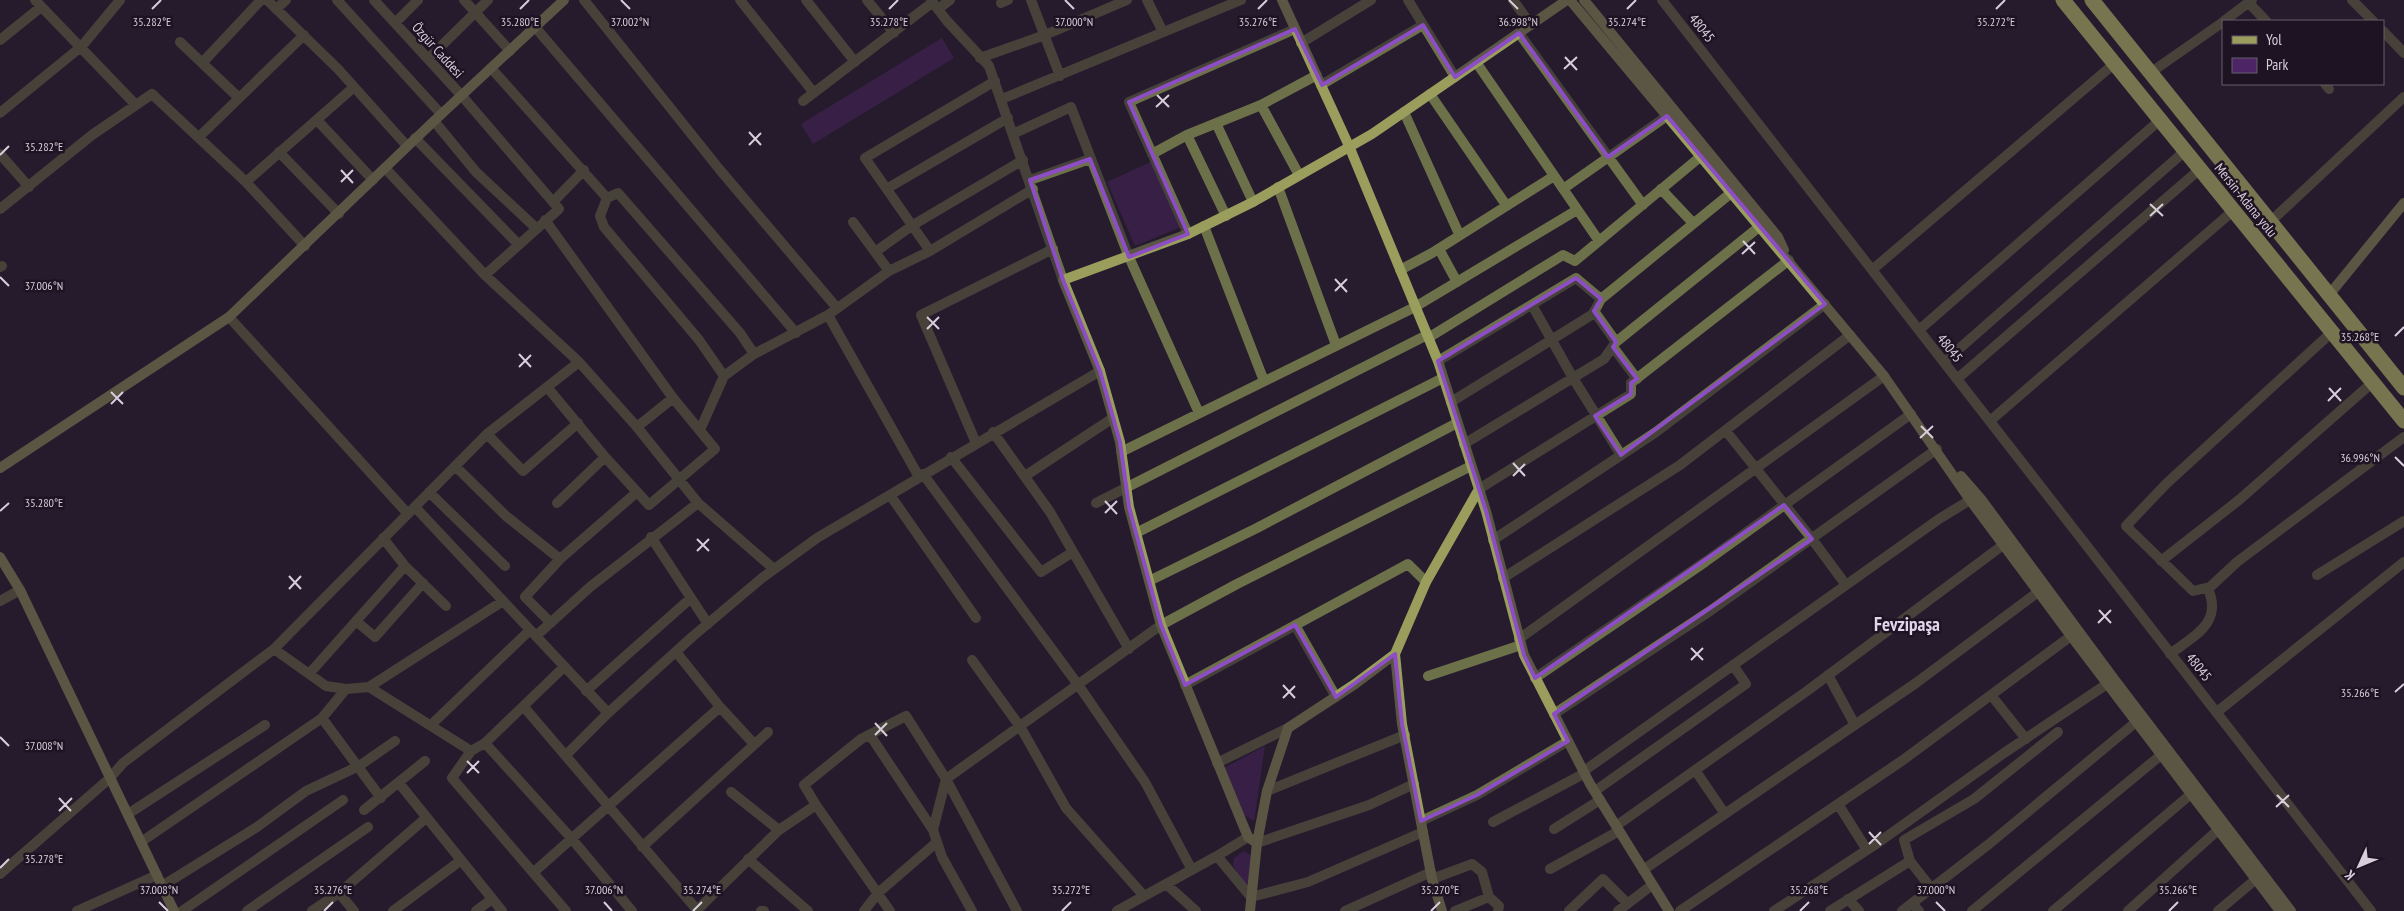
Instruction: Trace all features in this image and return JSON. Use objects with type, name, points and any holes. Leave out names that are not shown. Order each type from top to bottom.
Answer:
[{"type":"highway","name":"Mersin-Adana yolu","points":[[2063,0],[2404,420]]},
{"type":"highway","name":"Mersin-Adana yolu","points":[[2092,0],[2404,388]]},
{"type":"main road","points":[[0,468],[229,317],[339,214],[437,117],[564,0]]},
{"type":"main road","points":[[1282,0],[1349,146],[1438,361],[1479,489],[1520,642],[1536,678],[1584,772],[1642,870],[1669,911]]},
{"type":"main road","points":[[1258,843],[1248,837],[1161,625],[1136,533],[1126,488],[1121,452],[1100,371],[1063,280],[1188,234],[1253,202],[1372,134],[1568,0],[1789,260],[1884,376],[1937,449],[1970,500],[2070,636],[2280,911]]},
{"type":"main road","points":[[1584,0],[1778,237],[1789,260]]},
{"type":"main road","points":[[2329,295],[2404,203]]},
{"type":"main road","points":[[1937,449],[1981,499],[2114,679],[2291,911]]},
{"type":"main road","points":[[1442,911],[1431,875],[1404,735],[1395,654],[1426,582],[1479,489]]},
{"type":"main road","points":[[0,557],[20,590],[174,911]]},
{"type":"main road","points":[[1250,911],[1258,843],[1267,791],[1288,728],[1336,697],[1395,654]]},
{"type":"street","points":[[0,113],[82,46],[120,0]]},
{"type":"street","points":[[203,62],[261,0]]},
{"type":"street","points":[[267,0],[354,87],[518,244]]},
{"type":"street","points":[[276,9],[286,0]]},
{"type":"street","points":[[338,0],[437,117],[476,172],[536,228]]},
{"type":"street","name":"Özgür Caddesi","points":[[374,0],[462,96],[553,202]]},
{"type":"street","points":[[395,23],[418,0]]},
{"type":"street","points":[[464,0],[510,51]]},
{"type":"street","points":[[428,59],[488,0]]},
{"type":"street","points":[[584,0],[720,170],[837,308]]},
{"type":"street","points":[[740,0],[814,93]]},
{"type":"street","points":[[806,0],[855,62]]},
{"type":"street","points":[[867,0],[894,33]]},
{"type":"street","points":[[803,101],[934,4],[950,0]]},
{"type":"street","points":[[1031,0],[1060,76]]},
{"type":"street","points":[[980,58],[1045,34],[1127,0]]},
{"type":"street","points":[[1147,0],[1163,32]]},
{"type":"street","points":[[1002,100],[1241,0]]},
{"type":"street","points":[[1301,43],[1371,0]]},
{"type":"street","points":[[1408,0],[1455,77]]},
{"type":"street","points":[[1513,0],[1531,25]]},
{"type":"street","name":"48045","points":[[1662,0],[2371,911]]},
{"type":"street","points":[[2352,0],[2372,20]]},
{"type":"street","points":[[2226,20],[2251,1],[2265,20]]},
{"type":"street","points":[[0,40],[38,3],[82,46],[135,104]]},
{"type":"street","points":[[934,4],[989,66],[1032,185],[1063,280]]},
{"type":"street","points":[[2150,73],[2222,23]]},
{"type":"street","points":[[1321,85],[1423,24]]},
{"type":"street","points":[[535,28],[796,333]]},
{"type":"street","points":[[1188,234],[1129,102],[1295,29]]},
{"type":"street","points":[[2384,32],[2403,49]]},
{"type":"street","points":[[1519,33],[1643,205]]},
{"type":"street","points":[[199,137],[304,35]]},
{"type":"street","points":[[180,42],[239,98]]},
{"type":"street","points":[[1476,62],[1599,241]]},
{"type":"street","points":[[1872,270],[2115,63]]},
{"type":"street","points":[[491,68],[607,198]]},
{"type":"street","points":[[1152,154],[1187,135],[1261,105],[1317,75]]},
{"type":"street","points":[[930,251],[914,225],[865,158],[995,81]]},
{"type":"street","points":[[246,182],[354,87]]},
{"type":"street","points":[[0,210],[92,135],[152,94],[246,182],[305,246]]},
{"type":"street","points":[[1430,94],[1506,205]]},
{"type":"street","points":[[2270,222],[2404,97]]},
{"type":"street","points":[[1261,105],[1299,175]]},
{"type":"street","points":[[1013,134],[1071,107],[1129,257],[1199,413]]},
{"type":"street","points":[[1404,112],[1459,234]]},
{"type":"street","points":[[1562,189],[1667,116]]},
{"type":"street","points":[[888,188],[1008,118]]},
{"type":"street","points":[[317,120],[373,180]]},
{"type":"street","points":[[1919,330],[2160,120]]},
{"type":"street","points":[[1216,123],[1253,202]]},
{"type":"street","points":[[1187,135],[1226,216]]},
{"type":"street","points":[[1944,362],[2185,151]]},
{"type":"street","points":[[280,152],[339,214]]},
{"type":"street","points":[[0,154],[28,187]]},
{"type":"street","points":[[1096,503],[1428,336],[1563,255],[1575,261],[1700,157]]},
{"type":"street","points":[[700,430],[724,376],[754,354],[828,315],[889,271],[930,251],[1032,185],[1090,159]]},
{"type":"street","points":[[875,252],[914,225],[1022,160]]},
{"type":"street","points":[[385,168],[485,275],[579,362],[637,427],[698,502],[774,569]]},
{"type":"street","points":[[1957,379],[2200,169]]},
{"type":"street","points":[[485,275],[559,209],[553,202],[584,170]]},
{"type":"street","points":[[1400,270],[1439,248],[1554,176]]},
{"type":"street","points":[[1278,187],[1336,345]]},
{"type":"street","points":[[1661,189],[1693,223]]},
{"type":"street","points":[[724,376],[699,340],[604,227],[600,216],[607,198],[618,193],[740,333],[754,354]]},
{"type":"street","points":[[1451,402],[1594,311],[1601,299],[1731,193]]},
{"type":"street","points":[[1121,452],[1415,307],[1577,210]]},
{"type":"street","points":[[1990,421],[2234,210]]},
{"type":"street","points":[[545,220],[673,398],[715,449],[649,505],[605,457],[578,422],[547,387]]},
{"type":"street","points":[[853,222],[889,271]]},
{"type":"street","points":[[1204,226],[1264,381]]},
{"type":"street","points":[[1464,444],[1604,359],[1614,344],[1759,227]]},
{"type":"street","points":[[1439,248],[1457,282]]},
{"type":"street","points":[[976,443],[921,315],[1053,249]]},
{"type":"street","points":[[1479,489],[1631,394],[1631,384],[1789,260]]},
{"type":"street","points":[[1438,361],[1576,278],[1601,299]]},
{"type":"street","points":[[1493,540],[1656,432],[1825,304]]},
{"type":"street","points":[[1532,305],[1573,378],[1621,455]]},
{"type":"street","points":[[1594,311],[1637,379]]},
{"type":"street","points":[[828,315],[921,475],[1079,686],[1145,782],[1192,870]]},
{"type":"street","points":[[229,317],[411,510],[503,601],[608,713]]},
{"type":"street","points":[[2332,332],[2166,484],[2126,526],[2193,591],[2210,587],[2236,562],[2404,437]]},
{"type":"street","points":[[1503,578],[1680,465],[1850,336]]},
{"type":"street","points":[[0,874],[110,778],[123,762],[274,649],[487,434],[579,362]]},
{"type":"street","points":[[566,755],[608,713],[708,624],[774,569],[817,538],[993,432],[1100,371]]},
{"type":"street","points":[[1428,676],[1520,642],[1884,376]]},
{"type":"street","points":[[1136,533],[1443,378]]},
{"type":"street","points":[[2161,562],[2239,500],[2373,382]]},
{"type":"street","points":[[637,427],[673,398]]},
{"type":"street","points":[[1536,678],[1911,414]]},
{"type":"street","points":[[1025,476],[1113,418]]},
{"type":"street","points":[[487,434],[523,471],[578,422]]},
{"type":"street","points":[[1149,581],[1257,528],[1458,423]]},
{"type":"street","points":[[1726,431],[1812,538],[1846,585]]},
{"type":"street","points":[[993,432],[1050,512],[1129,649]]},
{"type":"street","points":[[1554,714],[1710,611],[1937,449]]},
{"type":"street","points":[[557,503],[605,457]]},
{"type":"street","points":[[951,457],[1041,572],[1073,552]]},
{"type":"street","points":[[455,466],[506,516],[560,559]]},
{"type":"street","points":[[933,830],[946,780],[1021,728],[1161,625],[1237,584],[1471,466]]},
{"type":"street","points":[[429,492],[505,566]]},
{"type":"street","points":[[551,623],[525,597],[560,559],[637,492]]},
{"type":"street","points":[[890,495],[976,618]]},
{"type":"street","points":[[1493,822],[1584,772],[1846,585],[1970,500]]},
{"type":"street","points":[[431,725],[533,633],[551,623],[651,537],[698,502]]},
{"type":"street","points":[[2317,575],[2404,521]]},
{"type":"street","points":[[651,537],[708,624]]},
{"type":"street","points":[[383,538],[405,566],[446,606]]},
{"type":"street","points":[[1550,869],[1617,828],[1828,675],[2003,544]]},
{"type":"street","points":[[2217,712],[2404,562]]},
{"type":"street","points":[[1185,685],[1408,564],[1426,582]]},
{"type":"street","points":[[309,674],[405,566]]},
{"type":"street","points":[[356,621],[376,637],[423,583]]},
{"type":"street","points":[[2170,654],[2208,625],[2214,602],[2208,589],[2210,587]]},
{"type":"street","points":[[0,601],[20,590]]},
{"type":"street","points":[[1642,870],[1916,683],[2038,592]]},
{"type":"street","points":[[586,691],[691,598]]},
{"type":"street","points":[[274,649],[326,686],[346,689],[370,687],[503,601]]},
{"type":"street","points":[[1295,625],[1336,697]]},
{"type":"street","points":[[1680,911],[1903,760],[2070,636]]},
{"type":"street","points":[[677,653],[720,707],[754,744]]},
{"type":"street","points":[[972,660],[1021,728],[1066,808],[1144,896]]},
{"type":"street","points":[[1554,829],[1746,684],[1733,666]]},
{"type":"street","points":[[564,667],[485,743],[471,751],[452,778],[566,911]]},
{"type":"street","points":[[1828,675],[1855,725]]},
{"type":"street","points":[[1774,911],[1868,850],[2108,684]]},
{"type":"street","points":[[370,687],[471,751]]},
{"type":"street","points":[[141,842],[322,718],[346,689]]},
{"type":"street","points":[[1991,695],[2026,739]]},
{"type":"street","points":[[524,706],[697,911],[779,830],[816,805]]},
{"type":"street","points":[[534,872],[610,807],[720,707]]},
{"type":"street","points":[[890,911],[804,785],[870,735],[906,716],[946,780],[1017,911]]},
{"type":"street","points":[[322,718],[381,798]]},
{"type":"street","points":[[1902,911],[1989,844],[2136,722]]},
{"type":"street","points":[[128,814],[265,725]]},
{"type":"street","points":[[1217,763],[1288,728]]},
{"type":"street","points":[[642,847],[768,732]]},
{"type":"street","points":[[1932,888],[1910,861],[1904,840],[1974,799],[2058,732]]},
{"type":"street","points":[[870,735],[933,830],[942,857],[972,911]]},
{"type":"street","points":[[1267,791],[1404,735]]},
{"type":"street","points":[[162,886],[257,827],[306,791],[359,766],[395,741]]},
{"type":"street","points":[[1217,856],[1251,897],[1308,882],[1422,827],[1568,741]]},
{"type":"street","points":[[485,743],[572,839],[632,911]]},
{"type":"street","points":[[1972,911],[1986,907],[2161,754]]},
{"type":"street","points":[[364,810],[425,761]]},
{"type":"street","points":[[1695,770],[1724,814]]},
{"type":"street","points":[[399,783],[502,911]]},
{"type":"street","points":[[1258,843],[1369,805],[1414,784]]},
{"type":"street","points":[[731,792],[779,830]]},
{"type":"street","points":[[2052,911],[2191,794]]},
{"type":"street","points":[[182,911],[343,800]]},
{"type":"street","points":[[1838,804],[1868,850]]},
{"type":"street","points":[[312,911],[339,893],[426,818]]},
{"type":"street","points":[[247,911],[368,827]]},
{"type":"street","points":[[2128,911],[2218,830]]},
{"type":"street","points":[[1117,911],[1248,837]]},
{"type":"street","points":[[864,911],[878,893],[937,842]]},
{"type":"street","points":[[748,860],[808,911]]},
{"type":"street","points":[[393,911],[460,861]]},
{"type":"street","points":[[1830,911],[1910,861]]},
{"type":"street","points":[[1345,911],[1431,875],[1472,864],[1482,872],[1489,897],[1499,906],[1498,911]]},
{"type":"street","points":[[77,911],[157,875]]},
{"type":"street","points":[[1569,911],[1603,879],[1627,903]]},
{"type":"street","points":[[2218,911],[2256,880]]},
{"type":"street","points":[[1166,884],[1196,911]]},
{"type":"street","points":[[1618,911],[1652,885]]},
{"type":"street","points":[[339,893],[354,911]]},
{"type":"street","points":[[1455,911],[1489,897]]},
{"type":"street","points":[[476,911],[492,899]]},
{"type":"street","points":[[1848,899],[1859,911]]},
{"type":"street","points":[[1912,903],[1920,911]]},
{"type":"highlighted area","points":[[1423,25],[1455,77],[1519,33],[1608,157],[1667,116],[1825,304],[1621,455],[1595,416],[1631,394],[1631,383],[1637,379],[1613,347],[1616,342],[1594,311],[1601,299],[1576,278],[1438,361],[1486,511],[1524,655],[1535,678],[1784,505],[1812,539],[1554,714],[1568,741],[1477,795],[1421,821],[1402,724],[1395,654],[1336,697],[1295,625],[1185,685],[1161,625],[1129,507],[1120,442],[1100,371],[1063,280],[1030,180],[1090,159],[1129,257],[1188,234],[1129,102],[1295,29],[1322,85]]},
{"type":"green space","points":[[942,38],[954,58],[813,144],[801,124]]},
{"type":"green space","points":[[1153,161],[1181,227],[1135,246],[1107,182]]},
{"type":"green space","points":[[1265,746],[1254,821],[1244,815],[1224,768]]},
{"type":"green space","points":[[1244,851],[1251,856],[1248,885],[1245,886],[1233,865],[1234,858]]},
{"type":"district","name":"Fevzipaşa","points":[[1907,624]]}]
